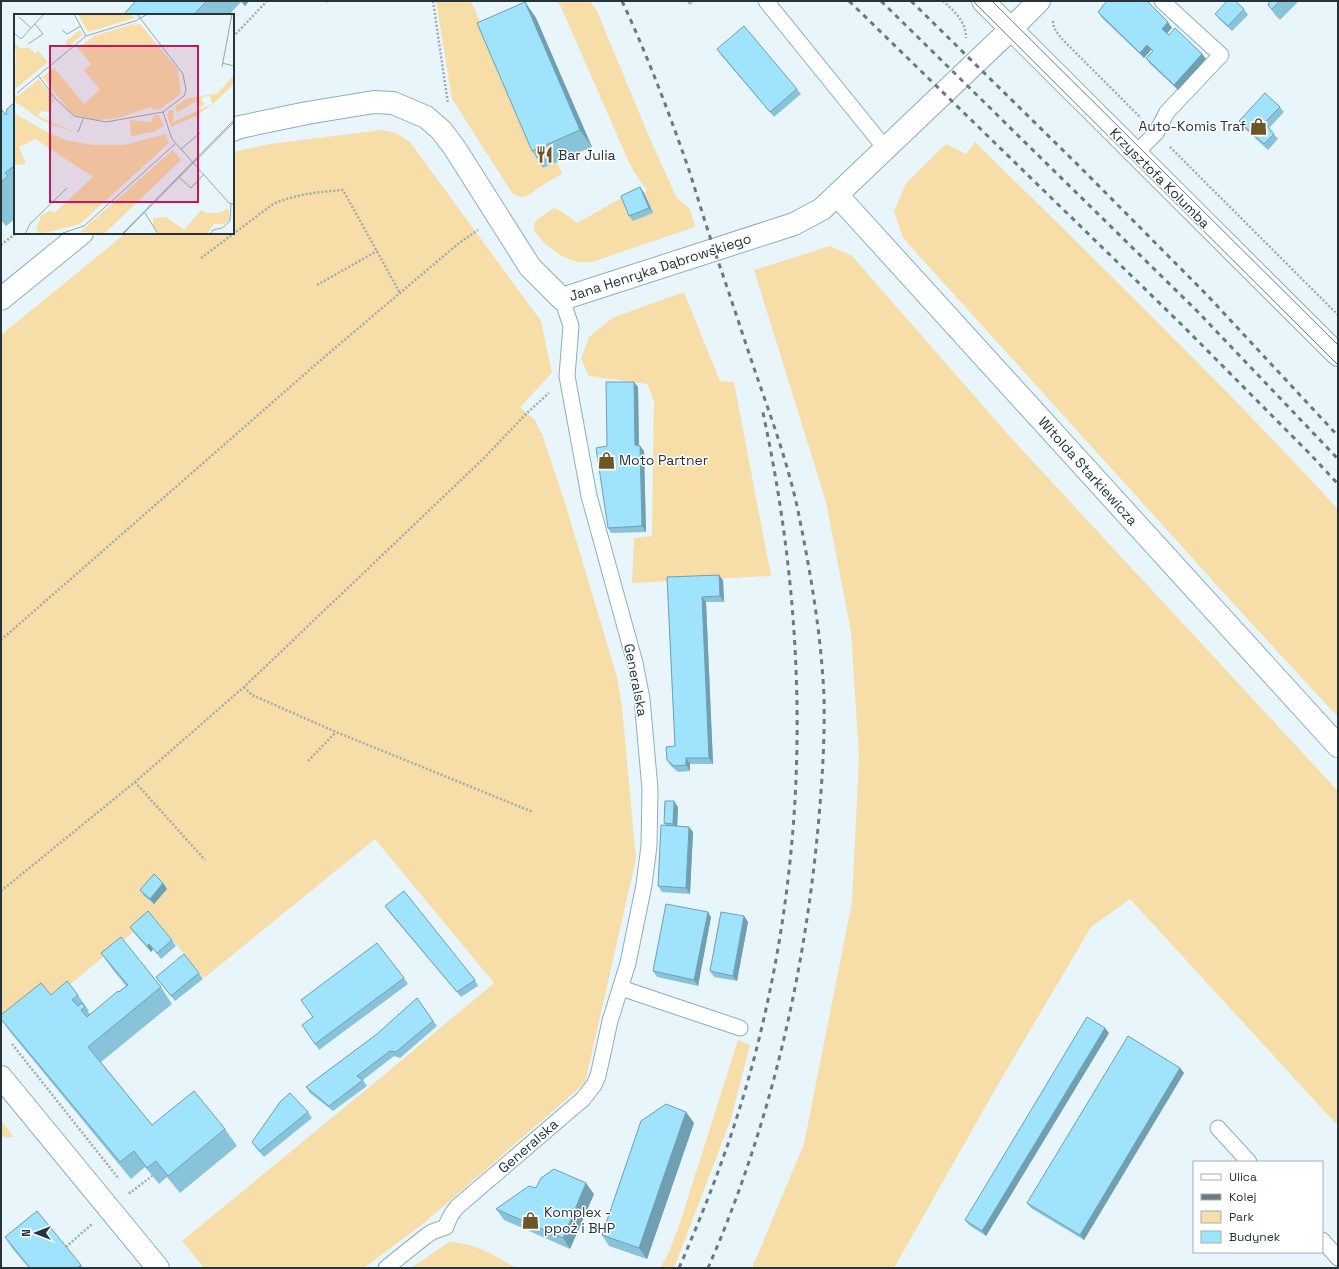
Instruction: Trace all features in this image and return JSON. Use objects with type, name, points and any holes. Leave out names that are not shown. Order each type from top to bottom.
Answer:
[{"type":"street","name":"Krzysztofa Kolumba","points":[[983,1],[1338,355]]},
{"type":"street","name":"Jana Henryka Dąbrowskiego","points":[[234,130],[307,113],[374,102],[393,103],[426,117],[441,130],[454,147],[530,267],[562,299],[794,224],[822,209],[1011,29],[1046,8]]},
{"type":"street","name":"Witolda Starkiewicza","points":[[837,195],[1338,746]]},
{"type":"street","points":[[1,299],[81,234]]},
{"type":"street","points":[[1,1077],[158,1268]]},
{"type":"lane","points":[[766,1],[885,148]]},
{"type":"lane","points":[[1136,153],[1156,133],[1167,112],[1220,55],[1162,1]]},
{"type":"lane","name":"Generalska","points":[[386,1268],[426,1236],[446,1227],[451,1214],[457,1207],[583,1099],[594,1085],[599,1072],[610,1021],[628,963],[641,904],[649,846],[650,789],[642,699],[635,663],[589,496],[567,376],[570,326],[562,299]]},
{"type":"lane","points":[[621,988],[740,1028]]},
{"type":"lane","points":[[1218,1128],[1248,1161]]},
{"type":"lane","points":[[1323,1241],[1338,1258]]},
{"type":"path","points":[[234,36],[267,1]]},
{"type":"path","points":[[433,1],[449,108]]},
{"type":"path","points":[[943,1],[958,13],[965,27],[965,42]]},
{"type":"path","points":[[1046,8],[1054,28],[1061,38],[1338,315]]},
{"type":"path","points":[[234,233],[273,204],[286,198],[304,194],[343,190],[400,292]]},
{"type":"path","points":[[1,640],[400,292],[460,243],[498,216]]},
{"type":"path","points":[[1,245],[15,234]]},
{"type":"path","points":[[201,258],[233,234]]},
{"type":"path","points":[[317,285],[377,251]]},
{"type":"path","points":[[1,891],[135,782],[244,688],[483,460],[527,413],[567,376]]},
{"type":"path","points":[[244,688],[252,694],[336,732],[533,812]]},
{"type":"path","points":[[308,761],[336,732]]},
{"type":"path","points":[[135,782],[205,860]]},
{"type":"path","points":[[12,1044],[120,1181]]},
{"type":"path","points":[[125,1187],[130,1193],[152,1176]]},
{"type":"path","points":[[66,1247],[109,1210]]},
{"type":"green space","points":[[436,1],[471,1],[544,168],[557,162],[562,174],[545,183],[527,196],[520,197],[512,193],[452,99]]},
{"type":"green space","points":[[557,1],[590,1],[597,11],[650,139],[677,198],[690,209],[695,227],[592,262],[574,261],[562,256],[545,244],[535,232],[535,222],[554,208],[561,211],[577,223],[625,196],[653,213],[644,193],[647,191],[627,158],[561,7]]},
{"type":"green space","points":[[381,130],[396,133],[410,142],[541,321],[552,373],[520,407],[535,420],[542,434],[565,503],[617,677],[622,707],[636,859],[585,1083],[424,1223],[364,1268],[204,1268],[182,1241],[494,983],[375,839],[204,978],[153,916],[11,1033],[1,1020],[1,335],[125,234],[234,234],[234,152],[270,144]]},
{"type":"green space","points":[[975,142],[1204,369],[1338,509],[1338,717],[1251,623],[903,238],[894,211],[906,183],[946,144],[966,154]]},
{"type":"green space","points":[[830,246],[852,256],[1013,440],[1338,791],[1338,1126],[1130,899],[1091,927],[996,1088],[894,1268],[752,1268],[804,1144],[852,902],[859,757],[851,632],[826,502],[754,270]]},
{"type":"green space","points":[[684,292],[720,381],[734,382],[771,576],[632,583],[634,538],[652,536],[654,401],[647,384],[589,376],[581,359],[589,337],[612,318]]},
{"type":"green space","points":[[738,1040],[750,1045],[731,1119],[674,1268],[660,1268],[668,1254],[678,1229]]},
{"type":"green space","points":[[1,1121],[14,1137],[1,1137]]},
{"type":"green space","points":[[449,1242],[477,1247],[516,1268],[411,1268]]},
{"type":"building","points":[[136,1],[207,1],[194,14],[124,14]]},
{"type":"building","points":[[1107,1],[1147,1],[1168,22],[1162,29],[1169,35],[1175,28],[1202,54],[1174,85],[1146,58],[1153,51],[1147,45],[1140,53],[1098,12]]},
{"type":"building","points":[[1227,1],[1235,1],[1244,9],[1228,26],[1215,14]]},
{"type":"building","points":[[1270,1],[1280,1],[1272,9],[1268,5]]},
{"type":"building","points":[[525,2],[580,130],[532,151],[477,23]]},
{"type":"building","points":[[744,26],[797,89],[770,112],[717,49]]},
{"type":"building","points":[[1265,93],[1280,107],[1264,123],[1274,134],[1264,144],[1239,121]]},
{"type":"building","points":[[14,103],[14,166],[5,173],[8,176],[1,182],[1,110],[6,115],[7,109]]},
{"type":"building","points":[[640,187],[649,208],[629,216],[621,196]]},
{"type":"building","points":[[606,382],[634,382],[635,445],[640,446],[642,526],[608,528],[596,448],[607,446]]},
{"type":"building","points":[[719,575],[720,596],[702,597],[709,758],[686,758],[686,765],[674,766],[667,760],[666,747],[675,746],[667,577]]},
{"type":"building","points":[[665,801],[674,801],[673,824],[664,823]]},
{"type":"building","points":[[661,825],[689,827],[686,888],[658,886]]},
{"type":"building","points":[[154,874],[163,883],[150,899],[140,890]]},
{"type":"building","points":[[404,891],[475,980],[457,992],[385,906]]},
{"type":"building","points":[[666,904],[708,912],[694,980],[653,971]]},
{"type":"building","points":[[148,911],[172,940],[157,953],[149,944],[147,946],[130,927]]},
{"type":"building","points":[[721,912],[744,916],[733,976],[710,971]]},
{"type":"building","points":[[121,937],[161,987],[88,1047],[152,1125],[194,1091],[225,1129],[168,1176],[156,1161],[147,1168],[134,1151],[120,1162],[1,1019],[1,1015],[41,983],[51,995],[67,981],[78,995],[72,1000],[78,1006],[82,1003],[85,1007],[81,1010],[87,1017],[118,991],[119,992],[128,985],[101,953]]},
{"type":"building","points":[[377,943],[404,978],[315,1044],[302,1025],[313,1017],[301,1000]]},
{"type":"building","points":[[184,954],[199,973],[171,996],[156,977]]},
{"type":"building","points":[[417,998],[433,1021],[396,1052],[390,1051],[357,1076],[363,1080],[329,1106],[306,1087],[377,1034]]},
{"type":"building","points":[[1087,1017],[1105,1028],[982,1231],[965,1220]]},
{"type":"building","points":[[1128,1036],[1180,1068],[1080,1235],[1027,1203]]},
{"type":"building","points":[[290,1093],[308,1112],[260,1151],[252,1142],[280,1102]]},
{"type":"building","points":[[666,1104],[686,1112],[639,1248],[602,1235],[641,1121]]},
{"type":"building","points":[[554,1169],[586,1183],[563,1238],[496,1209],[529,1186],[536,1188],[541,1178]]},
{"type":"building","points":[[37,1211],[81,1265],[77,1268],[30,1268],[5,1237]]},
{"type":"tram line","points":[[973,1],[1338,365]]},
{"type":"tram line","points":[[992,1],[1338,345]]},
{"type":"railway","points":[[622,1],[667,108],[784,456],[797,506],[806,553],[818,624],[823,672],[824,746],[818,828],[812,885],[793,997],[781,1052],[766,1108],[730,1215],[708,1268]]},
{"type":"railway","points":[[849,1],[1183,326],[1338,484]]},
{"type":"railway","points":[[881,1],[1198,312],[1338,459]]},
{"type":"railway","points":[[911,1],[1080,167],[1207,295],[1338,436]]},
{"type":"railway","points":[[679,1268],[702,1213],[733,1129],[758,1043],[775,964],[787,884],[795,805],[797,726],[795,646],[788,567],[777,487],[762,408]]},
{"type":"place","name":"Auto-Komis Traf","points":[[1259,126]]},
{"type":"place","name":"Bar Julia","points":[[545,155]]},
{"type":"place","name":"Moto Partner","points":[[606,460]]},
{"type":"place","name":"Komplex - ppoż i BHP","points":[[531,1220]]}]
